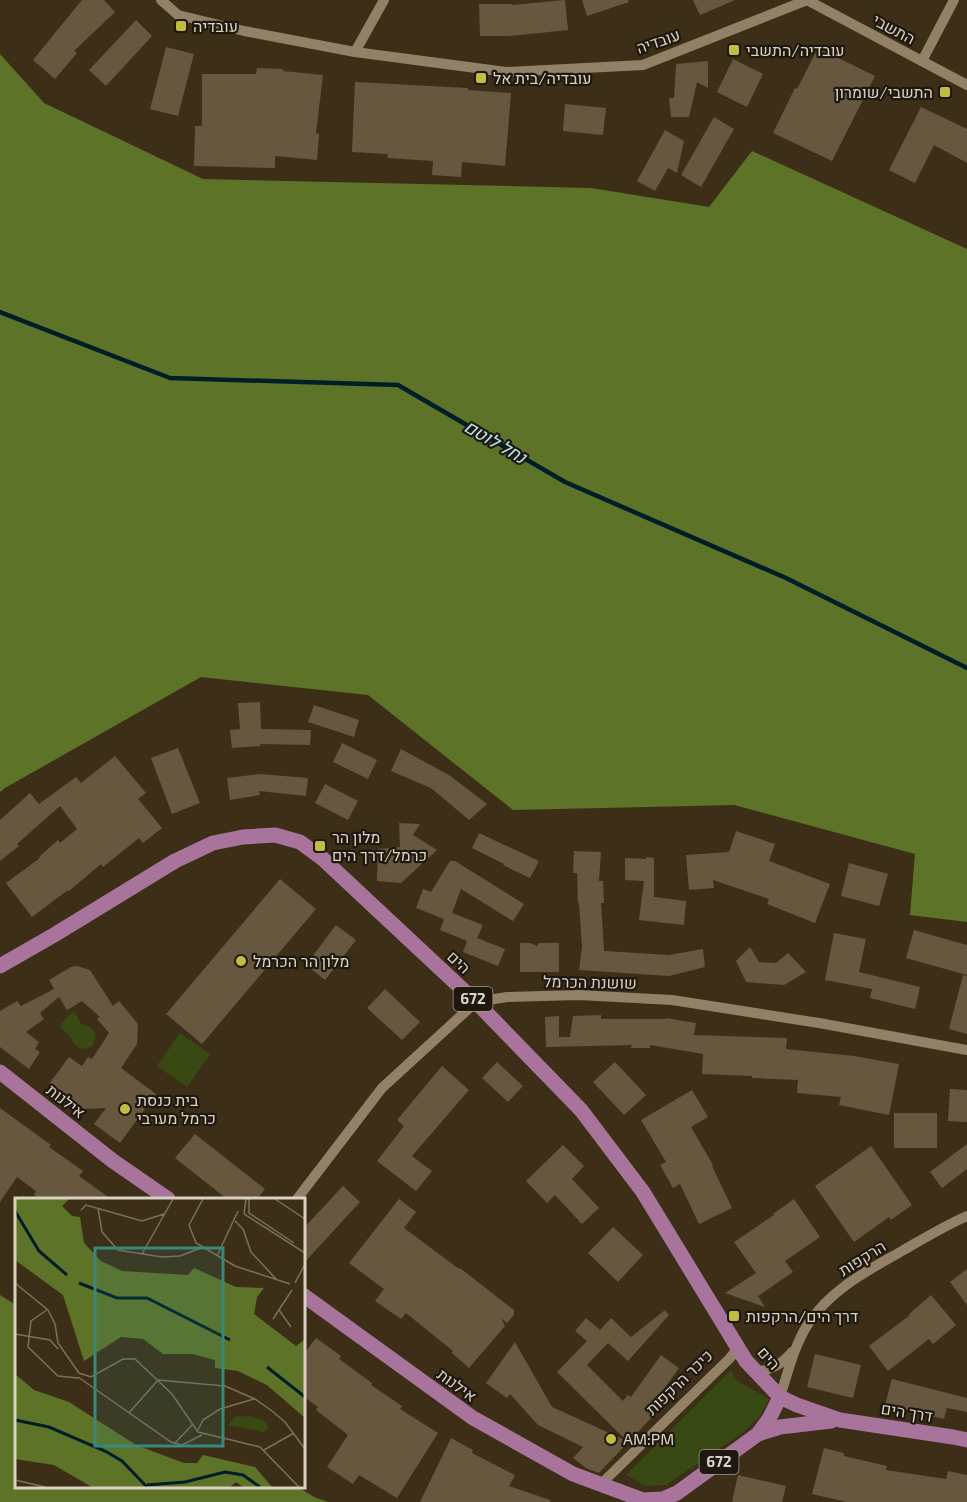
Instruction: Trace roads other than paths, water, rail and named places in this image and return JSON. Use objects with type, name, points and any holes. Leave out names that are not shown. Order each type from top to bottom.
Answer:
[{"type":"main road","name":"הים","points":[[0,966],[175,861],[213,843],[243,837],[275,835],[300,842],[323,860],[476,1002],[581,1110],[644,1192],[736,1345],[755,1372],[780,1397],[840,1420]]},
{"type":"main road","name":"אילנות","points":[[0,1072],[113,1161],[167,1198]]},
{"type":"main road","name":"אילנות","points":[[304,1296],[472,1419],[573,1474],[600,1484]]},
{"type":"main road","points":[[758,1434],[780,1397]]},
{"type":"main road","name":"672","points":[[600,1484],[643,1500],[663,1498],[677,1493],[758,1434],[780,1426],[840,1420]]},
{"type":"main road","name":"דרך הים","points":[[840,1420],[967,1440]]},
{"type":"street","name":"עובדיה","points":[[161,0],[178,15],[244,31],[355,52],[506,72],[644,65],[807,0]]},
{"type":"street","points":[[355,52],[384,0]]},
{"type":"street","name":"התשבי","points":[[807,0],[967,85]]},
{"type":"street","points":[[922,61],[954,0]]},
{"type":"street","name":"שושנת הכרמל","points":[[476,1002],[507,997],[579,995],[672,1000],[819,1023],[967,1050]]},
{"type":"street","points":[[298,1198],[382,1088],[476,1002]]},
{"type":"street","name":"הרקפות","points":[[780,1397],[794,1350],[807,1325],[822,1305],[844,1285],[949,1224],[967,1216]]},
{"type":"street","name":"כיכר הרקפות","points":[[600,1484],[729,1359],[736,1345]]},
{"type":"street","name":"הרקפות","points":[[755,1372],[778,1366],[794,1350]]},
{"type":"waterway","name":"נחל לוטם","points":[[0,312],[170,378],[398,385],[565,482],[786,578],[967,668]]},
{"type":"place","name":"עובדיה","points":[[181,26]]},
{"type":"place","name":"עובדיה/התשבי","points":[[734,50]]},
{"type":"place","name":"עובדיה/בית אל","points":[[481,78]]},
{"type":"place","name":"התשבי/שומרון","points":[[945,92]]},
{"type":"place","name":"מלון הר כרמל/דרך הים","points":[[320,846]]},
{"type":"place","name":"מלון הר הכרמל","points":[[241,961]]},
{"type":"place","name":"בית כנסת כרמל מערבי","points":[[125,1109]]},
{"type":"place","name":"דרך הים/הרקפות","points":[[734,1316]]},
{"type":"place","name":"AM:PM","points":[[611,1439]]}]
